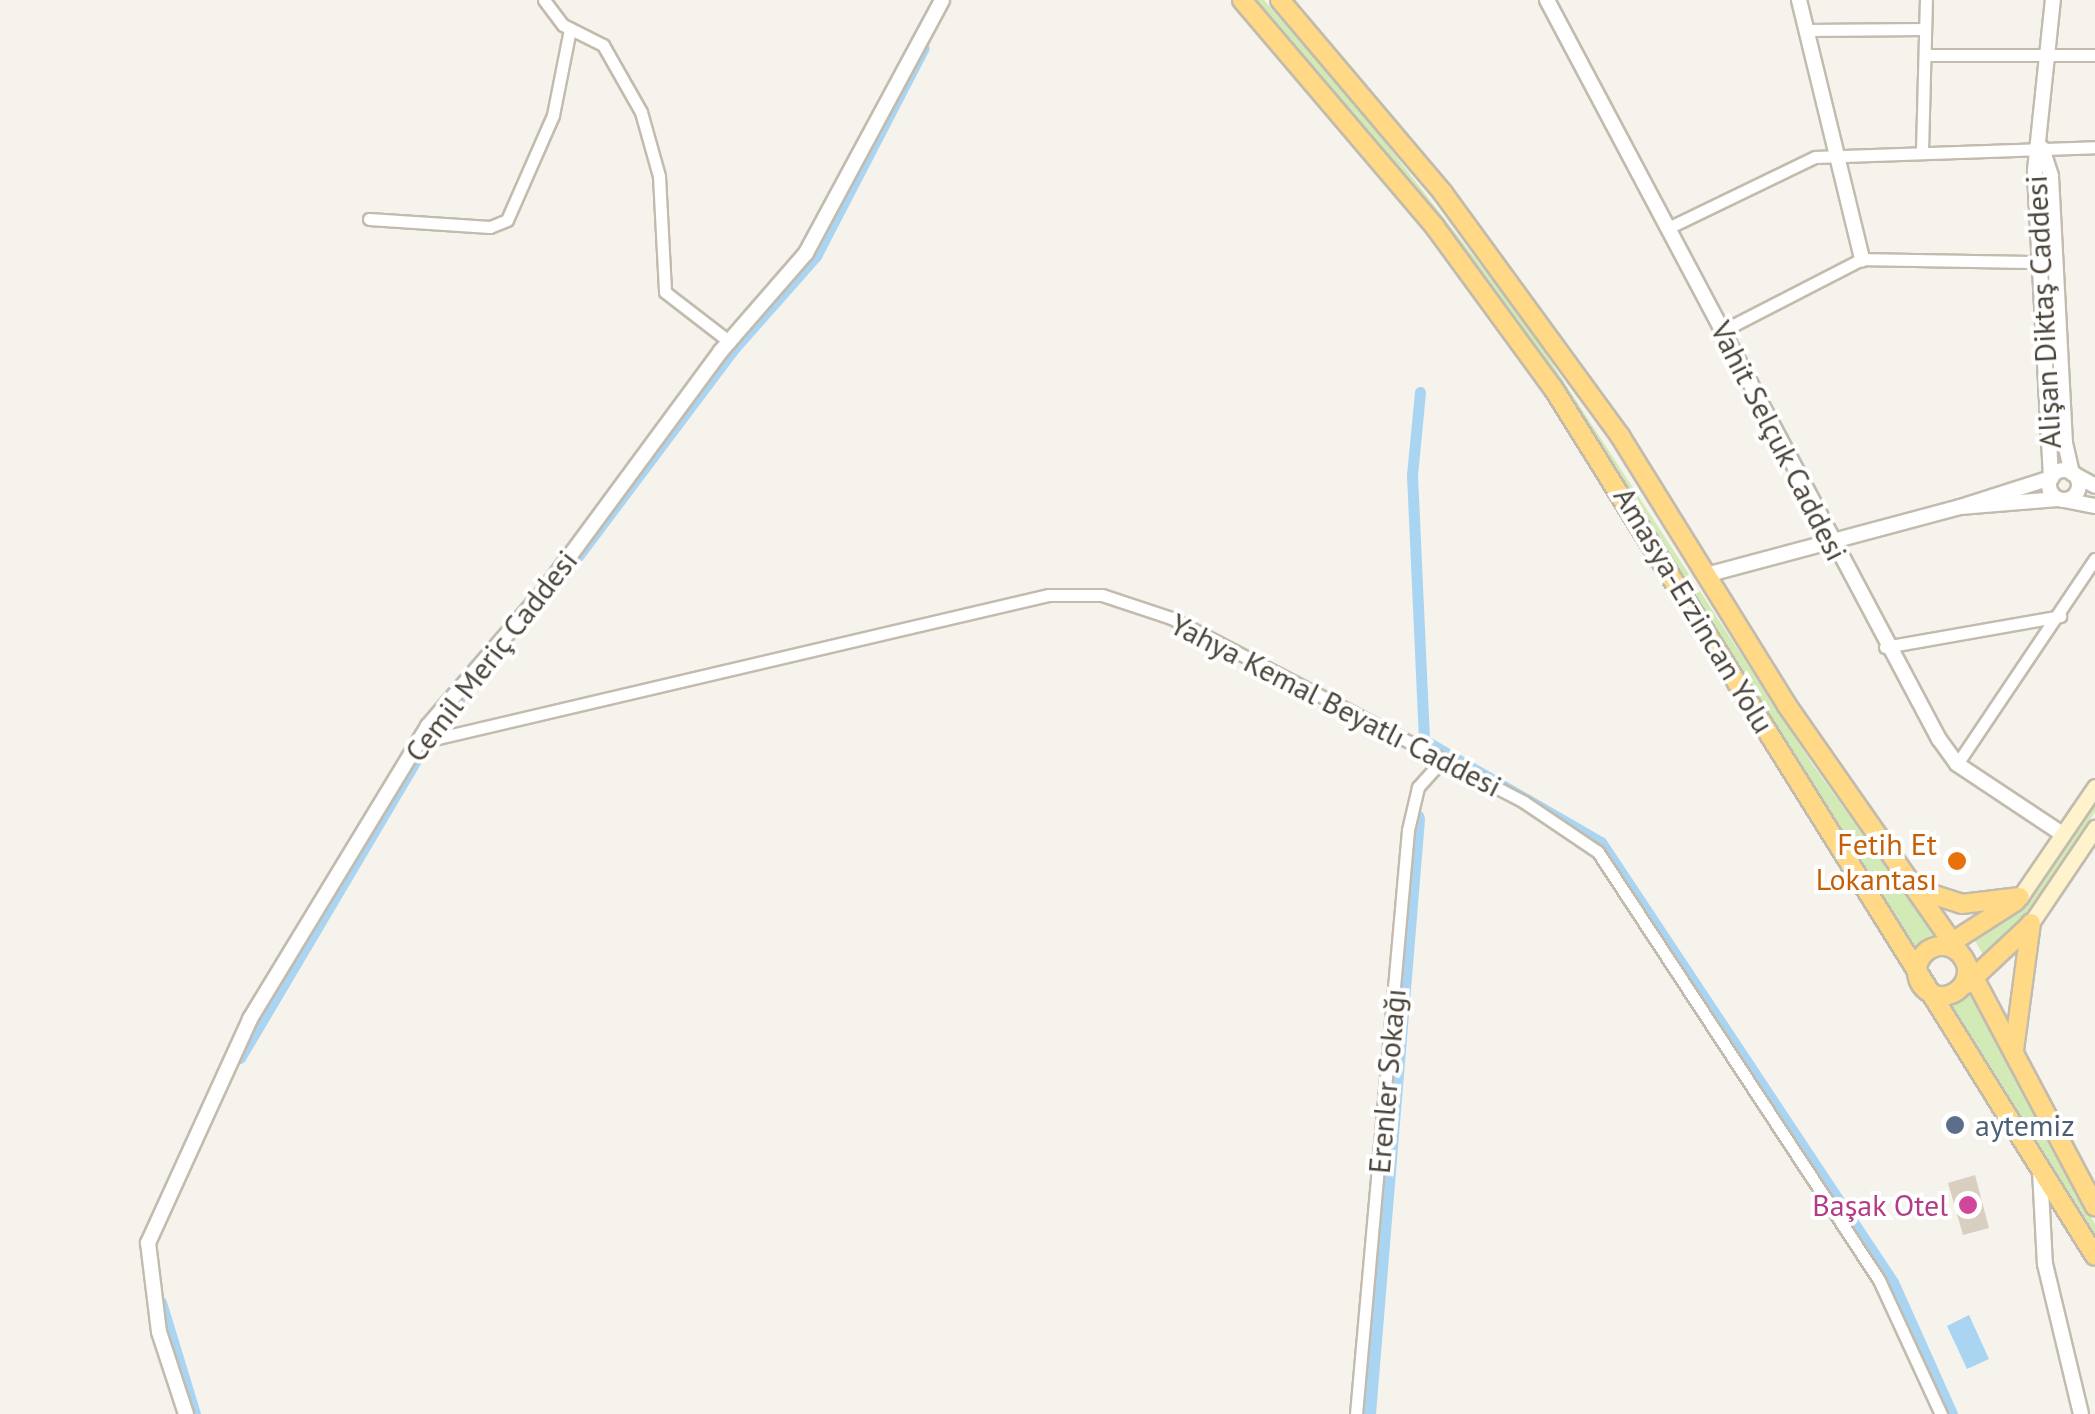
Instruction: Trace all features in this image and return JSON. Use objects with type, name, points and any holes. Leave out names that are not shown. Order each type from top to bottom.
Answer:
[{"type":"highway","name":"Amasya-Erzincan Yolu","points":[[1242,0],[1435,227],[1554,388],[1921,986],[2095,1256]]},
{"type":"highway","name":"Amasya-Erzincan Yolu","points":[[1280,0],[1538,320],[1950,944]]},
{"type":"highway","points":[[1916,889],[1962,904],[2020,897]]},
{"type":"highway","points":[[2020,897],[1918,961],[1921,986],[1934,996],[1959,990],[2031,923]]},
{"type":"highway","points":[[2014,1056],[2016,990],[2031,923]]},
{"type":"highway","points":[[1950,944],[1975,977],[2095,1206]]},
{"type":"highway","points":[[1959,990],[1964,959]]},
{"type":"main road","points":[[2020,897],[2095,788]]},
{"type":"main road","points":[[2031,923],[2093,836]]},
{"type":"street","points":[[544,0],[570,29],[609,52],[650,135],[662,202],[665,292],[730,342]]},
{"type":"street","name":"Cemil Meriç Caddesi","points":[[186,1414],[149,1281],[151,1228],[256,1007],[417,743],[555,576],[730,342],[820,231],[942,0]]},
{"type":"street","name":"Vahit Selçuk Caddesi","points":[[1547,0],[1886,647],[1957,764],[2064,835]]},
{"type":"street","points":[[1799,0],[1862,258]]},
{"type":"street","points":[[1922,151],[1926,0]]},
{"type":"street","name":"Alişan Diktaş Caddesi","points":[[2053,0],[2046,52],[2042,148],[2035,170],[2051,478],[2061,499]]},
{"type":"street","points":[[369,219],[490,227],[506,220],[552,115],[570,29]]},
{"type":"street","points":[[1807,30],[1925,29]]},
{"type":"street","points":[[1925,55],[2095,55]]},
{"type":"street","points":[[1668,228],[1805,160],[1922,151],[2095,147]]},
{"type":"street","name":"Alişan Diktaş Caddesi","points":[[2042,148],[2051,176],[2062,411],[2072,473]]},
{"type":"street","points":[[1722,332],[1862,258],[2040,262]]},
{"type":"street","points":[[1706,574],[1828,536],[1960,507],[2072,473],[2095,486]]},
{"type":"street","points":[[2061,499],[2078,490],[2072,473]]},
{"type":"street","points":[[1960,507],[2061,499],[2095,506]]},
{"type":"street","points":[[1957,764],[2095,559]]},
{"type":"street","name":"Yahya Kemal Beyatlı Caddesi","points":[[417,743],[1082,592],[1171,618],[1442,760],[1598,852],[1879,1280],[1941,1414]]},
{"type":"street","points":[[1886,647],[2060,616]]},
{"type":"street","name":"Erenler Sokağı","points":[[1356,1414],[1408,830],[1424,776],[1442,760]]},
{"type":"street","points":[[2040,1170],[2045,1264],[2080,1414]]},
{"type":"green space","points":[[1255,0],[1264,0],[1360,110],[1527,325],[1813,765],[1936,937],[1913,953],[1580,411],[1448,229]]},
{"type":"green space","points":[[2095,800],[2095,812],[2029,911],[1986,960],[1974,939],[2027,899]]},
{"type":"green space","points":[[1970,994],[2095,1224],[2095,1239],[1944,1009]]},
{"type":"water","points":[[1969,1315],[1989,1359],[1967,1369],[1947,1326]]},
{"type":"building","name":"Başak Otel","points":[[1975,1175],[1989,1228],[1963,1235],[1948,1183]]},
{"type":"waterway","points":[[552,591],[732,351],[816,256],[924,48]]},
{"type":"waterway","points":[[1420,392],[1412,475],[1424,740],[1601,842],[1893,1282],[1952,1414]]},
{"type":"waterway","points":[[433,734],[459,700]]},
{"type":"waterway","points":[[240,1058],[421,752]]},
{"type":"waterway","points":[[1366,1414],[1415,819]]},
{"type":"waterway","points":[[161,1302],[195,1414]]},
{"type":"place","name":"Fetih Et Lokantası","points":[[1957,861]]},
{"type":"place","name":"aytemiz","points":[[1955,1125]]},
{"type":"place","name":"Başak Otel","points":[[1968,1205]]}]
